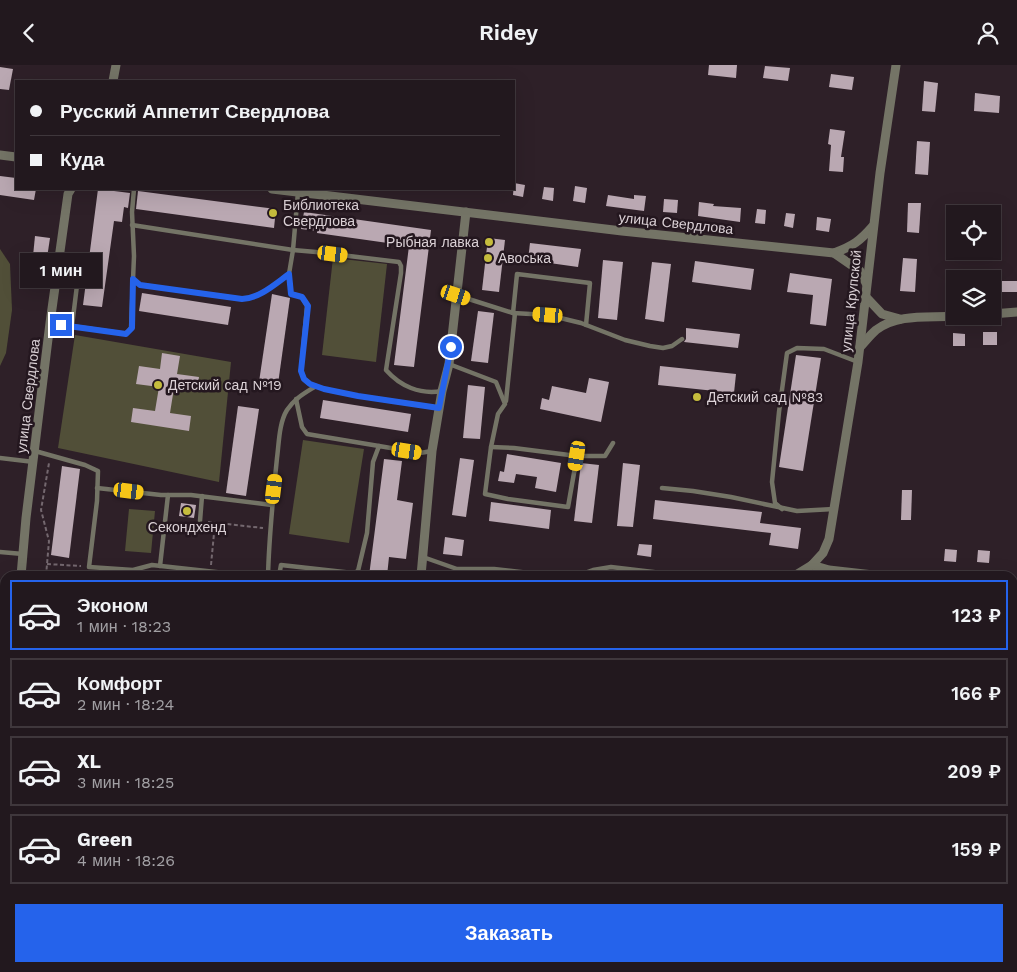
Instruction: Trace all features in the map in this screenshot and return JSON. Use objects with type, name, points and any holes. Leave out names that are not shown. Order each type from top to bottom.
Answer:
[{"type":"street","points":[[113,80],[116,65]]},
{"type":"street","name":"улица Крупской","points":[[812,565],[823,553],[829,539],[858,362],[873,226],[896,65]]},
{"type":"street","points":[[0,155],[15,157]]},
{"type":"street","name":"улица Свердлова","points":[[21,571],[26,518],[50,323],[68,194],[71,190]]},
{"type":"street","name":"улица Свердлова","points":[[281,190],[622,231],[834,253],[852,247],[873,226]]},
{"type":"street","points":[[422,571],[432,451],[442,391],[449,364],[466,212]]},
{"type":"street","points":[[834,253],[860,271],[867,286]]},
{"type":"street","points":[[866,297],[882,314],[900,319]]},
{"type":"street","points":[[1001,313],[1017,312]]},
{"type":"street","points":[[860,347],[875,331],[886,324],[900,319],[946,316]]},
{"type":"street","points":[[802,571],[812,565],[838,571]]},
{"type":"lane","points":[[50,323],[126,334],[132,328],[134,190]]},
{"type":"lane","points":[[298,192],[289,274],[291,294],[302,297],[308,306],[301,371],[304,379],[316,386],[358,396],[439,408]]},
{"type":"lane","points":[[132,225],[293,250],[399,262],[401,273],[386,370],[405,387],[433,393],[442,391]]},
{"type":"lane","points":[[72,327],[79,269]]},
{"type":"lane","points":[[133,279],[140,285],[251,299],[289,274]]},
{"type":"lane","points":[[577,456],[568,507],[486,494],[491,447],[498,414],[505,404],[517,275],[590,283],[586,325]]},
{"type":"lane","points":[[456,295],[514,313],[548,315],[650,346],[663,348],[672,346],[682,339]]},
{"type":"lane","points":[[782,509],[775,503],[772,483],[778,412],[787,353],[797,348],[824,349],[858,362]]},
{"type":"lane","points":[[449,364],[496,382],[505,404]]},
{"type":"lane","points":[[268,571],[272,505],[281,425],[286,411],[296,398],[316,386]]},
{"type":"lane","points":[[296,398],[302,427],[307,434],[420,453],[432,451]]},
{"type":"lane","points":[[491,447],[577,456],[605,456],[613,443]]},
{"type":"lane","points":[[360,571],[367,533],[373,463],[379,446]]},
{"type":"lane","points":[[35,451],[85,465],[98,471],[89,567],[133,570],[152,565],[210,571]]},
{"type":"lane","points":[[0,458],[34,462]]},
{"type":"lane","points":[[97,488],[168,495],[202,496],[272,505]]},
{"type":"lane","points":[[662,488],[731,497],[798,511],[834,509]]},
{"type":"lane","points":[[160,566],[168,495]]},
{"type":"lane","points":[[200,521],[202,496]]},
{"type":"lane","points":[[0,552],[23,555]]},
{"type":"lane","points":[[423,557],[457,569],[511,571]]},
{"type":"lane","points":[[280,571],[281,565],[335,571]]},
{"type":"lane","points":[[588,571],[611,567],[645,571]]},
{"type":"path","points":[[46,571],[49,541],[41,510],[50,455]]},
{"type":"path","points":[[200,521],[270,529]]},
{"type":"path","points":[[210,571],[215,523]]},
{"type":"path","points":[[47,564],[89,567]]},
{"type":"shaded area","points":[[0,249],[10,264],[12,310],[6,353],[0,366]]},
{"type":"shaded area","points":[[333,258],[387,264],[376,362],[322,355]]},
{"type":"shaded area","points":[[75,335],[231,362],[219,482],[58,448]]},
{"type":"shaded area","points":[[303,440],[364,449],[349,543],[289,534]]},
{"type":"shaded area","points":[[129,509],[155,511],[151,553],[125,551]]},
{"type":"building","points":[[709,65],[737,65],[736,78],[708,75]]},
{"type":"building","points":[[765,66],[790,68],[788,81],[763,78]]},
{"type":"building","points":[[0,67],[13,69],[9,90],[0,89]]},
{"type":"building","points":[[831,74],[854,77],[852,90],[829,87]]},
{"type":"building","points":[[924,81],[938,83],[935,112],[922,111]]},
{"type":"building","points":[[975,93],[1000,96],[999,113],[974,111]]},
{"type":"building","points":[[830,129],[845,131],[841,157],[844,157],[843,172],[829,171],[831,145],[828,144]]},
{"type":"building","points":[[917,141],[930,142],[928,175],[915,174]]},
{"type":"building","points":[[0,176],[15,178],[15,190],[36,190],[34,200],[0,195]]},
{"type":"building","points":[[515,183],[525,185],[523,197],[513,195]]},
{"type":"building","points":[[575,186],[587,188],[585,203],[573,201]]},
{"type":"building","points":[[544,187],[554,188],[553,201],[542,199]]},
{"type":"building","points":[[98,190],[130,193],[128,208],[124,207],[122,222],[114,221],[102,307],[83,305]]},
{"type":"building","points":[[138,191],[276,209],[274,228],[136,209]]},
{"type":"building","points":[[608,195],[634,199],[634,195],[646,196],[644,211],[606,206]]},
{"type":"building","points":[[664,199],[678,200],[677,213],[663,212]]},
{"type":"building","points":[[699,202],[714,204],[713,206],[741,208],[740,222],[698,216]]},
{"type":"building","points":[[908,203],[921,203],[919,233],[907,232]]},
{"type":"building","points":[[757,209],[766,210],[765,224],[755,223]]},
{"type":"building","points":[[304,212],[431,230],[414,367],[394,365],[409,246],[301,229]]},
{"type":"building","points":[[786,213],[795,214],[793,228],[784,226]]},
{"type":"building","points":[[817,217],[831,219],[829,232],[816,230]]},
{"type":"building","points":[[35,236],[50,238],[47,258],[33,256]]},
{"type":"building","points":[[488,238],[505,240],[499,292],[482,290]]},
{"type":"building","points":[[530,243],[581,249],[578,267],[528,260]]},
{"type":"building","points":[[903,258],[917,259],[915,292],[900,291]]},
{"type":"building","points":[[603,260],[623,262],[617,320],[598,318]]},
{"type":"building","points":[[695,261],[754,269],[751,290],[692,282]]},
{"type":"building","points":[[652,262],[671,264],[664,322],[645,319]]},
{"type":"building","points":[[790,273],[832,279],[826,326],[810,324],[813,295],[787,292]]},
{"type":"building","points":[[1001,281],[1017,281],[1017,292],[1001,292]]},
{"type":"building","points":[[142,293],[231,307],[228,325],[139,311]]},
{"type":"building","points":[[272,294],[290,298],[278,384],[259,382]]},
{"type":"building","points":[[478,311],[494,313],[488,363],[471,361]]},
{"type":"building","points":[[686,328],[740,334],[738,348],[684,342],[686,339]]},
{"type":"building","points":[[983,332],[997,332],[997,345],[983,345]]},
{"type":"building","points":[[953,333],[965,334],[965,346],[953,346]]},
{"type":"building","points":[[162,353],[180,356],[177,374],[199,377],[197,392],[174,388],[170,413],[191,416],[189,431],[131,422],[133,408],[155,411],[159,387],[136,384],[139,366],[160,369]]},
{"type":"building","points":[[796,355],[821,358],[803,471],[779,467]]},
{"type":"building","points":[[660,366],[736,374],[734,393],[658,385]]},
{"type":"building","points":[[589,378],[609,382],[601,422],[540,409],[542,398],[549,400],[552,386],[586,393]]},
{"type":"building","points":[[468,385],[485,387],[480,439],[463,438]]},
{"type":"building","points":[[323,400],[411,414],[408,432],[320,418]]},
{"type":"building","points":[[238,406],[259,409],[246,496],[226,493]]},
{"type":"building","points":[[507,454],[561,463],[556,492],[535,488],[537,477],[516,474],[514,483],[498,481],[500,471],[504,472]]},
{"type":"building","points":[[460,458],[474,460],[466,517],[452,515]]},
{"type":"building","points":[[384,459],[402,461],[397,500],[413,503],[406,559],[389,557],[388,571],[370,571]]},
{"type":"building","points":[[581,463],[599,465],[592,523],[574,521]]},
{"type":"building","points":[[623,463],[640,465],[633,527],[617,526]]},
{"type":"building","points":[[62,466],[80,469],[69,558],[51,555]]},
{"type":"building","points":[[902,490],[912,490],[911,520],[901,520]]},
{"type":"building","points":[[655,500],[762,512],[760,523],[801,528],[798,549],[769,545],[771,533],[653,519]]},
{"type":"building","points":[[491,502],[551,510],[549,529],[489,521]]},
{"type":"building","points":[[181,503],[196,505],[194,518],[179,516]]},
{"type":"building","points":[[445,537],[464,540],[462,556],[443,554]]},
{"type":"building","points":[[639,544],[652,545],[651,557],[637,555]]},
{"type":"building","points":[[945,549],[957,550],[956,562],[944,561]]},
{"type":"building","points":[[978,550],[990,551],[989,563],[977,562]]},
{"type":"place","name":"Библиотека Свердлова","points":[[273,213]]},
{"type":"place","name":"Рыбная лавка","points":[[489,242]]},
{"type":"place","name":"Авоська","points":[[488,258]]},
{"type":"place","name":"Детский сад №19","points":[[158,385]]},
{"type":"place","name":"Детский сад №83","points":[[697,397]]},
{"type":"place","name":"Секондхенд","points":[[187,511]]},
{"type":"route","points":[[61,325],[126,334],[132,328],[133,279],[140,285],[251,299],[289,274],[291,294],[302,297],[308,306],[301,371],[304,379],[310,384],[358,396],[439,408],[451,347]]}]
